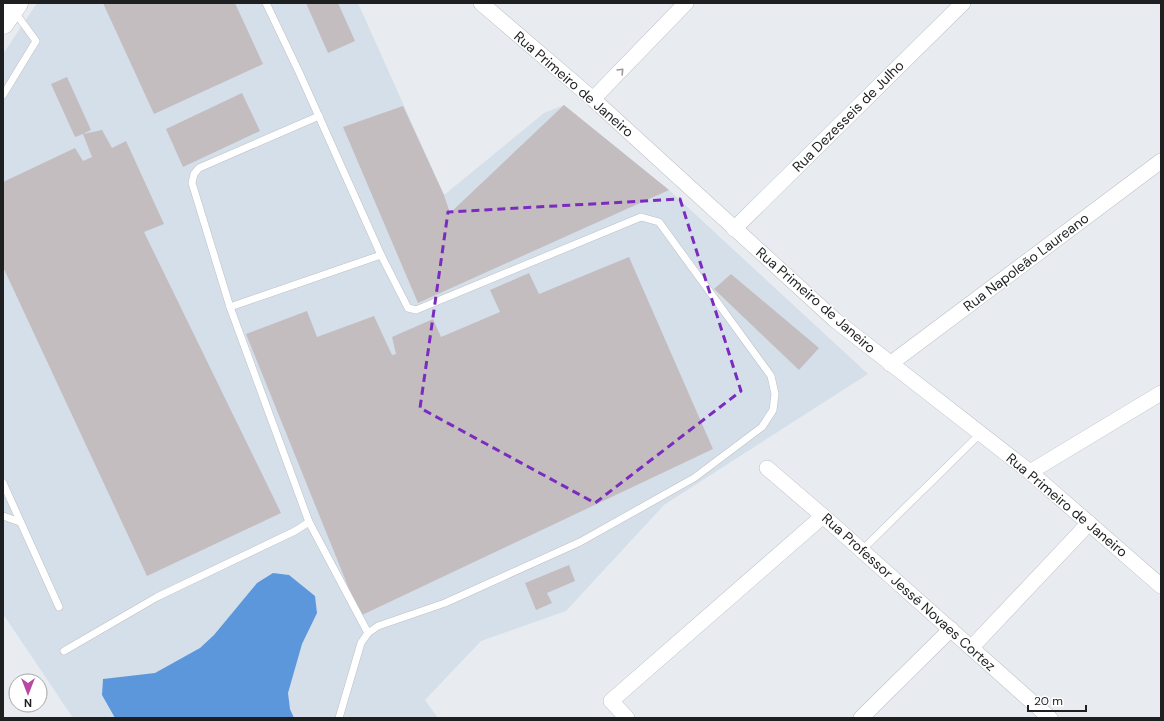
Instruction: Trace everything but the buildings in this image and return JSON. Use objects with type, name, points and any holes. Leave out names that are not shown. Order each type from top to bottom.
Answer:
[{"type":"street","name":"Rua Primeiro de Janeiro","points":[[481,3],[594,99],[835,320],[1030,472],[1161,586]]},
{"type":"street","points":[[594,99],[686,3]]},
{"type":"street","name":"Rua Dezesseis de Julho","points":[[734,229],[963,3]]},
{"type":"street","name":"Rua Napoleão Laureano","points":[[890,364],[1161,161]]},
{"type":"street","points":[[1030,472],[1161,393]]},
{"type":"street","name":"Rua Professor Jessé Novaes Cortez","points":[[767,468],[972,647],[1050,718]]},
{"type":"street","points":[[627,718],[611,701],[823,516]]},
{"type":"street","points":[[972,647],[1089,523]]},
{"type":"street","points":[[861,718],[951,629]]},
{"type":"lane","points":[[266,3],[319,116],[381,255],[408,308],[416,310],[641,217],[649,218],[659,222],[771,376],[775,394],[773,410],[762,427],[694,478],[580,542],[444,603],[378,626],[368,633],[360,643],[339,718]]},
{"type":"lane","points":[[3,95],[36,41],[11,12]]},
{"type":"lane","points":[[319,116],[199,168],[194,174],[192,183],[230,307],[309,522],[368,633]]},
{"type":"lane","points":[[230,307],[381,255]]},
{"type":"lane","points":[[862,550],[981,433]]},
{"type":"lane","points":[[3,482],[59,607]]},
{"type":"lane","points":[[3,516],[20,522]]},
{"type":"lane","points":[[64,652],[157,597],[309,522]]},
{"type":"highlighted area","points":[[680,199],[741,391],[595,503],[420,408],[448,212]]},
{"type":"shaded area","points":[[37,3],[358,3],[444,195],[544,113],[564,105],[669,190],[868,374],[664,505],[566,611],[481,641],[425,700],[438,718],[73,718],[48,681],[48,673],[43,673],[3,614],[3,54]]},
{"type":"water","points":[[273,573],[289,575],[315,596],[317,613],[302,644],[288,693],[290,709],[294,718],[115,718],[102,695],[103,679],[155,673],[200,648],[214,635],[257,583]]}]
